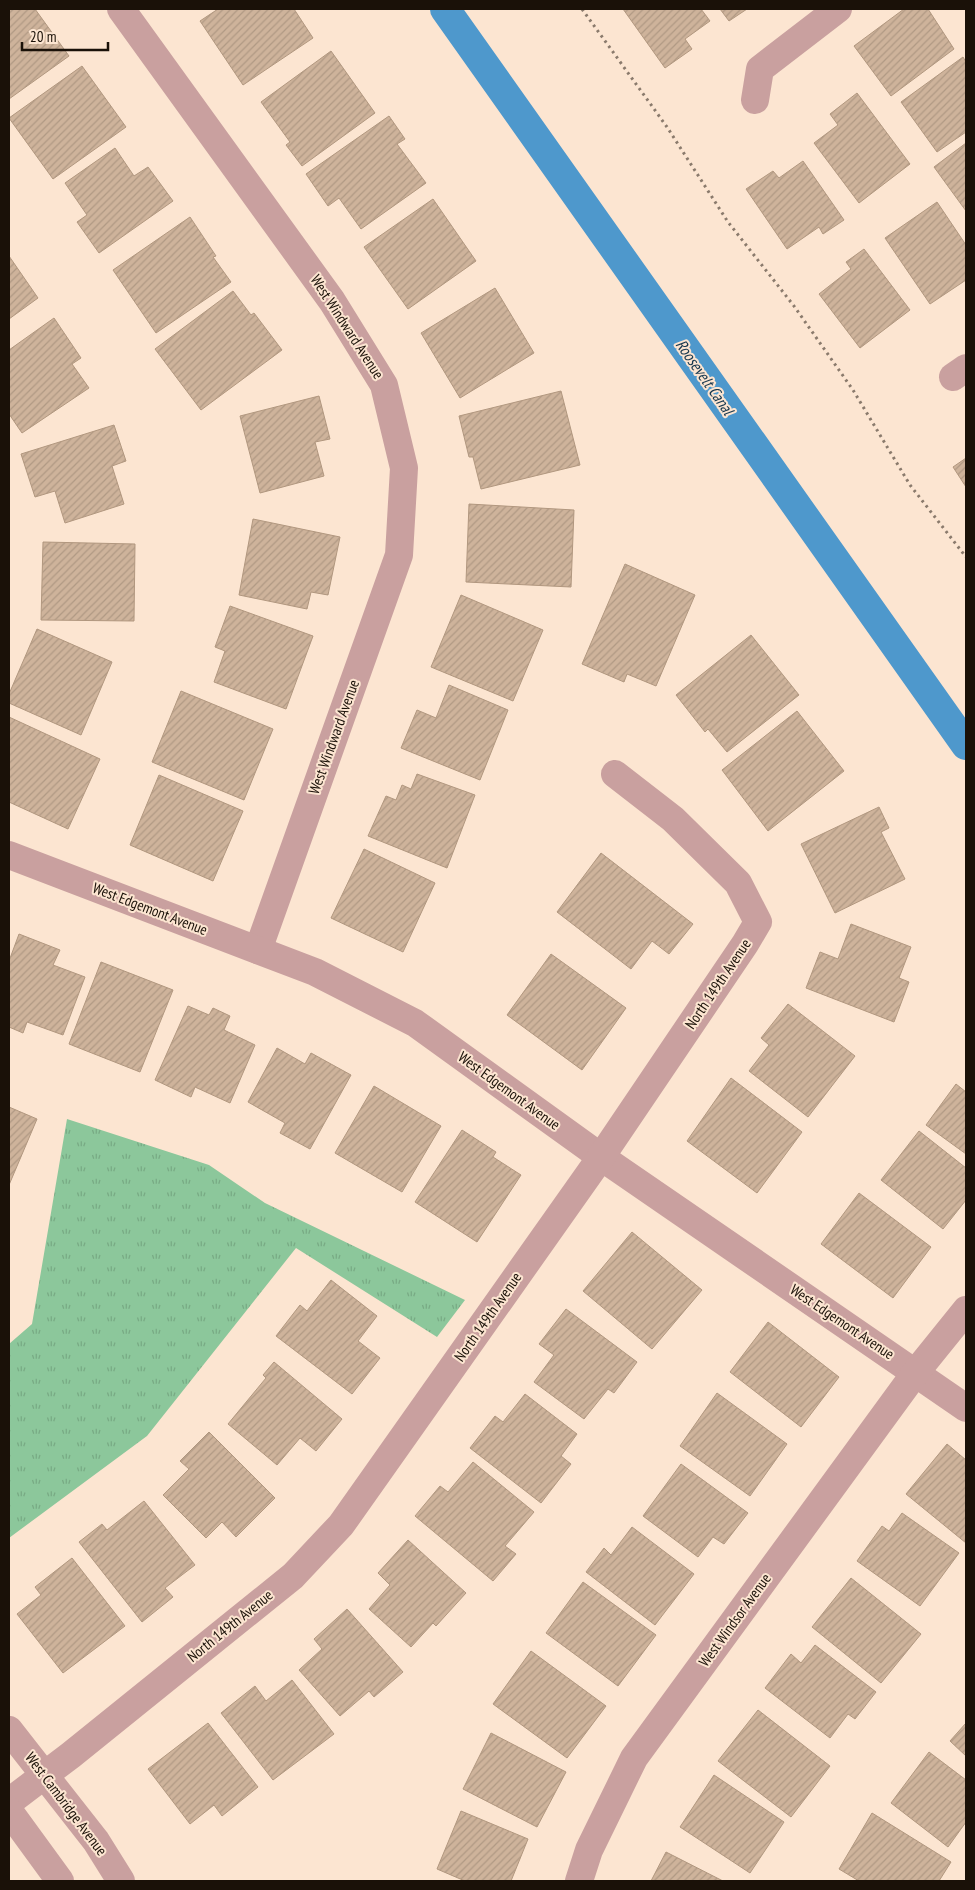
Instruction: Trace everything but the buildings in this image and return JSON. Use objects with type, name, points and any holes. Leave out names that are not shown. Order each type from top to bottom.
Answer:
[{"type":"street","name":"West Windward Avenue","points":[[121,9],[332,301],[384,385],[404,468],[399,555],[258,950]]},
{"type":"street","points":[[755,100],[760,69],[838,9]]},
{"type":"street","name":"North 149th Avenue","points":[[9,1802],[46,1775],[293,1576],[341,1525],[601,1158],[758,922],[738,883],[673,819],[615,774]]},
{"type":"street","name":"West Edgemont Avenue","points":[[9,855],[315,972],[415,1023],[601,1158],[966,1408]]},
{"type":"street","name":"West Windsor Avenue","points":[[579,1881],[589,1850],[634,1758],[916,1372],[966,1310]]},
{"type":"street","name":"West Cambridge Avenue","points":[[9,1730],[96,1841],[121,1881]]},
{"type":"street","points":[[9,1810],[60,1881]]},
{"type":"path","points":[[582,9],[667,127],[728,222],[794,306],[853,390],[910,485],[966,557]]},
{"type":"green space","points":[[67,1119],[209,1165],[265,1203],[465,1300],[437,1337],[296,1248],[147,1436],[9,1538],[9,1344],[32,1324]]},
{"type":"waterway","name":"Roosevelt Canal","points":[[445,9],[966,745]]}]
